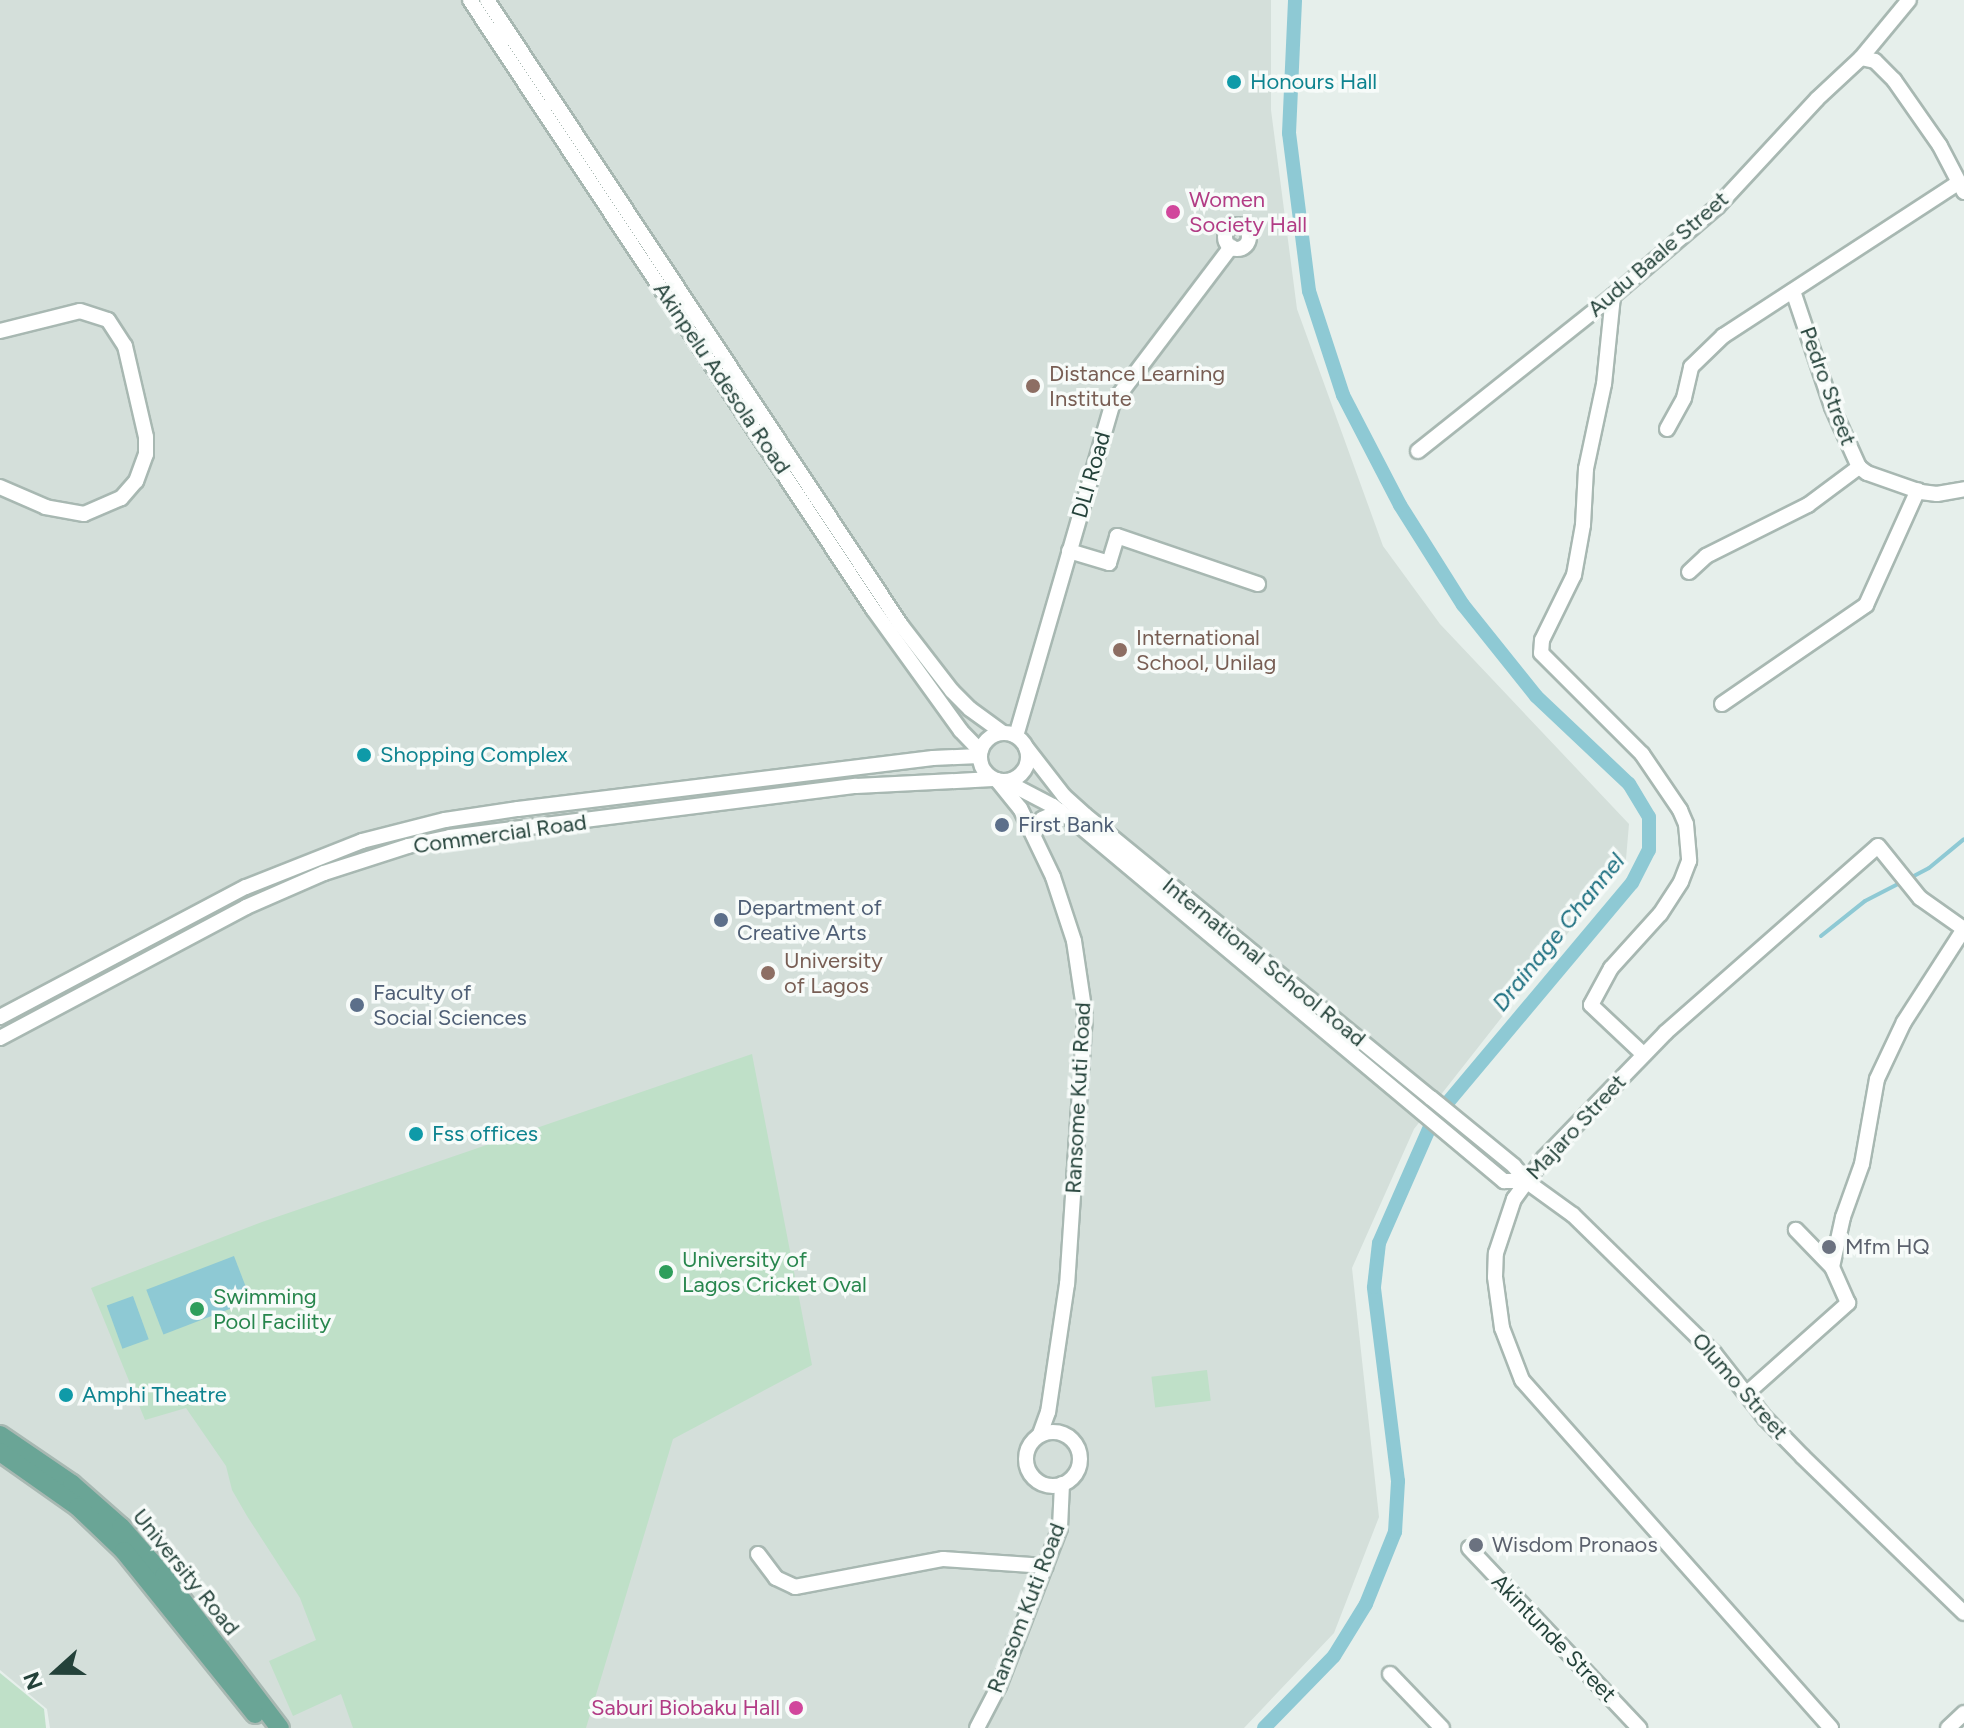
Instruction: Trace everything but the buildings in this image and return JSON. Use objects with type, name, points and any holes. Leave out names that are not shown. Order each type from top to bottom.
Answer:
[{"type":"main road","name":"University Road","points":[[0,1435],[72,1484],[121,1527],[164,1576],[280,1728]]},
{"type":"main road","name":"University Road","points":[[0,1452],[78,1507],[124,1551],[266,1728]]},
{"type":"street","name":"Akinpelu Adesola Road","points":[[470,0],[873,609],[980,754]]},
{"type":"street","name":"Akinpelu Adesola Road","points":[[487,0],[901,625],[961,700],[1015,738]]},
{"type":"street","name":"Audu Baale Street","points":[[1418,451],[1613,296],[1717,207],[1798,118],[1861,58],[1909,0]]},
{"type":"street","points":[[1667,429],[1684,398],[1691,367],[1723,336],[1961,187],[1940,146],[1894,80],[1875,61],[1861,58]]},
{"type":"street","name":"DLI Road","points":[[1015,738],[1113,403],[1231,247]]},
{"type":"street","name":"Pedro Street","points":[[1793,291],[1832,407],[1859,467],[1867,473],[1937,494],[1964,489]]},
{"type":"street","points":[[1613,296],[1604,384],[1586,469],[1583,525],[1574,575],[1542,640],[1541,653],[1642,754],[1686,824],[1689,861],[1681,882],[1660,914],[1611,968],[1591,1005],[1643,1054]]},
{"type":"street","points":[[0,331],[80,311],[108,320],[119,331],[125,346],[146,437],[143,466],[136,481],[121,498],[84,514],[46,507],[0,487]]},
{"type":"street","points":[[1689,572],[1706,556],[1808,505],[1859,467]]},
{"type":"street","points":[[1722,704],[1872,598],[1918,490]]},
{"type":"street","points":[[1069,551],[1109,563],[1117,536],[1258,584]]},
{"type":"street","points":[[1015,738],[1024,770],[998,780],[981,765],[980,754],[984,742],[1015,738]]},
{"type":"street","name":"International School Road","points":[[1015,738],[1064,796],[1085,815],[1514,1166]]},
{"type":"street","name":"Commercial Road","points":[[0,1017],[246,887],[362,841],[445,820],[518,809],[980,754]]},
{"type":"street","name":"Commercial Road","points":[[0,1038],[246,907],[324,873],[408,846],[450,837],[856,786],[998,780]]},
{"type":"street","name":"International School Road","points":[[998,780],[1060,811],[1504,1181],[1526,1181]]},
{"type":"street","name":"Ransome Kuti Road","points":[[998,780],[1034,833],[1074,941],[1085,1015],[1067,1284],[1048,1412],[1040,1434]]},
{"type":"street","points":[[1034,833],[1042,819],[1060,811]]},
{"type":"street","name":"Majaro Street","points":[[1831,1728],[1522,1380],[1502,1328],[1495,1277],[1496,1253],[1507,1215],[1526,1181],[1544,1158],[1643,1054],[1878,846],[1910,888],[1964,929]]},
{"type":"street","points":[[1832,1267],[1843,1217],[1862,1164],[1877,1079],[1904,1022],[1964,929]]},
{"type":"street","name":"Olumo Street","points":[[1514,1166],[1526,1181],[1573,1215],[1714,1353],[1803,1457],[1964,1613]]},
{"type":"street","points":[[1746,1394],[1848,1303],[1832,1267],[1796,1230]]},
{"type":"street","points":[[1053,1431],[1066,1435],[1078,1449],[1077,1472],[1062,1484],[1053,1486],[1037,1481],[1026,1466],[1029,1444],[1040,1434],[1053,1431]]},
{"type":"street","name":"Ransom Kuti Road","points":[[977,1728],[999,1686],[1060,1528],[1062,1484]]},
{"type":"street","name":"Akintunde Street","points":[[1469,1548],[1639,1728]]},
{"type":"street","points":[[758,1554],[776,1578],[795,1587],[943,1559],[1046,1566]]},
{"type":"street","points":[[1390,1674],[1442,1728]]},
{"type":"street","points":[[1948,1728],[1964,1713]]},
{"type":"shaded area","name":"University of Lagos","points":[[0,0],[1271,0],[1271,110],[1297,309],[1383,546],[1440,624],[1629,824],[1626,859],[1414,1129],[1352,1268],[1379,1517],[1334,1633],[1244,1728],[50,1728],[47,1709],[0,1670]]},
{"type":"green space","points":[[752,1054],[812,1365],[673,1439],[586,1728],[353,1728],[341,1694],[293,1716],[269,1661],[316,1640],[300,1598],[232,1490],[226,1466],[186,1408],[145,1420],[91,1288],[262,1222]]},
{"type":"green space","points":[[1207,1370],[1211,1401],[1155,1408],[1151,1377]]},
{"type":"green space","points":[[0,1673],[44,1709],[46,1728],[0,1728]]},
{"type":"water","points":[[234,1256],[251,1301],[163,1334],[146,1290]]},
{"type":"water","points":[[133,1296],[149,1339],[122,1349],[107,1306]]},
{"type":"waterway","name":"Drainage Channel","points":[[1264,1728],[1334,1656],[1366,1604],[1395,1532],[1398,1481],[1374,1287],[1379,1243],[1433,1120],[1632,883],[1649,850],[1649,817],[1629,784],[1536,696],[1463,605],[1400,505],[1343,395],[1309,291],[1289,133],[1295,0]]},
{"type":"waterway","points":[[1910,878],[1929,868],[1964,839]]},
{"type":"waterway","points":[[1821,936],[1865,901],[1902,882]]},
{"type":"place","name":"Honours Hall","points":[[1234,82]]},
{"type":"place","name":"Women Society Hall","points":[[1173,212]]},
{"type":"place","name":"Distance Learning Institute","points":[[1033,386]]},
{"type":"place","name":"International School, Unilag","points":[[1120,650]]},
{"type":"place","name":"Shopping Complex","points":[[364,755]]},
{"type":"place","name":"First Bank","points":[[1002,825]]},
{"type":"place","name":"Department of Creative Arts","points":[[721,920]]},
{"type":"place","name":"University of Lagos","points":[[768,973]]},
{"type":"place","name":"Faculty of Social Sciences","points":[[357,1005]]},
{"type":"place","name":"Fss offices","points":[[416,1134]]},
{"type":"place","name":"Mfm HQ","points":[[1829,1247]]},
{"type":"place","name":"University of Lagos Cricket Oval","points":[[666,1272]]},
{"type":"place","name":"Swimming Pool Facility","points":[[197,1309]]},
{"type":"place","name":"Amphi Theatre","points":[[66,1395]]},
{"type":"place","name":"Wisdom Pronaos","points":[[1476,1545]]},
{"type":"place","name":"Saburi Biobaku Hall","points":[[796,1708]]}]
